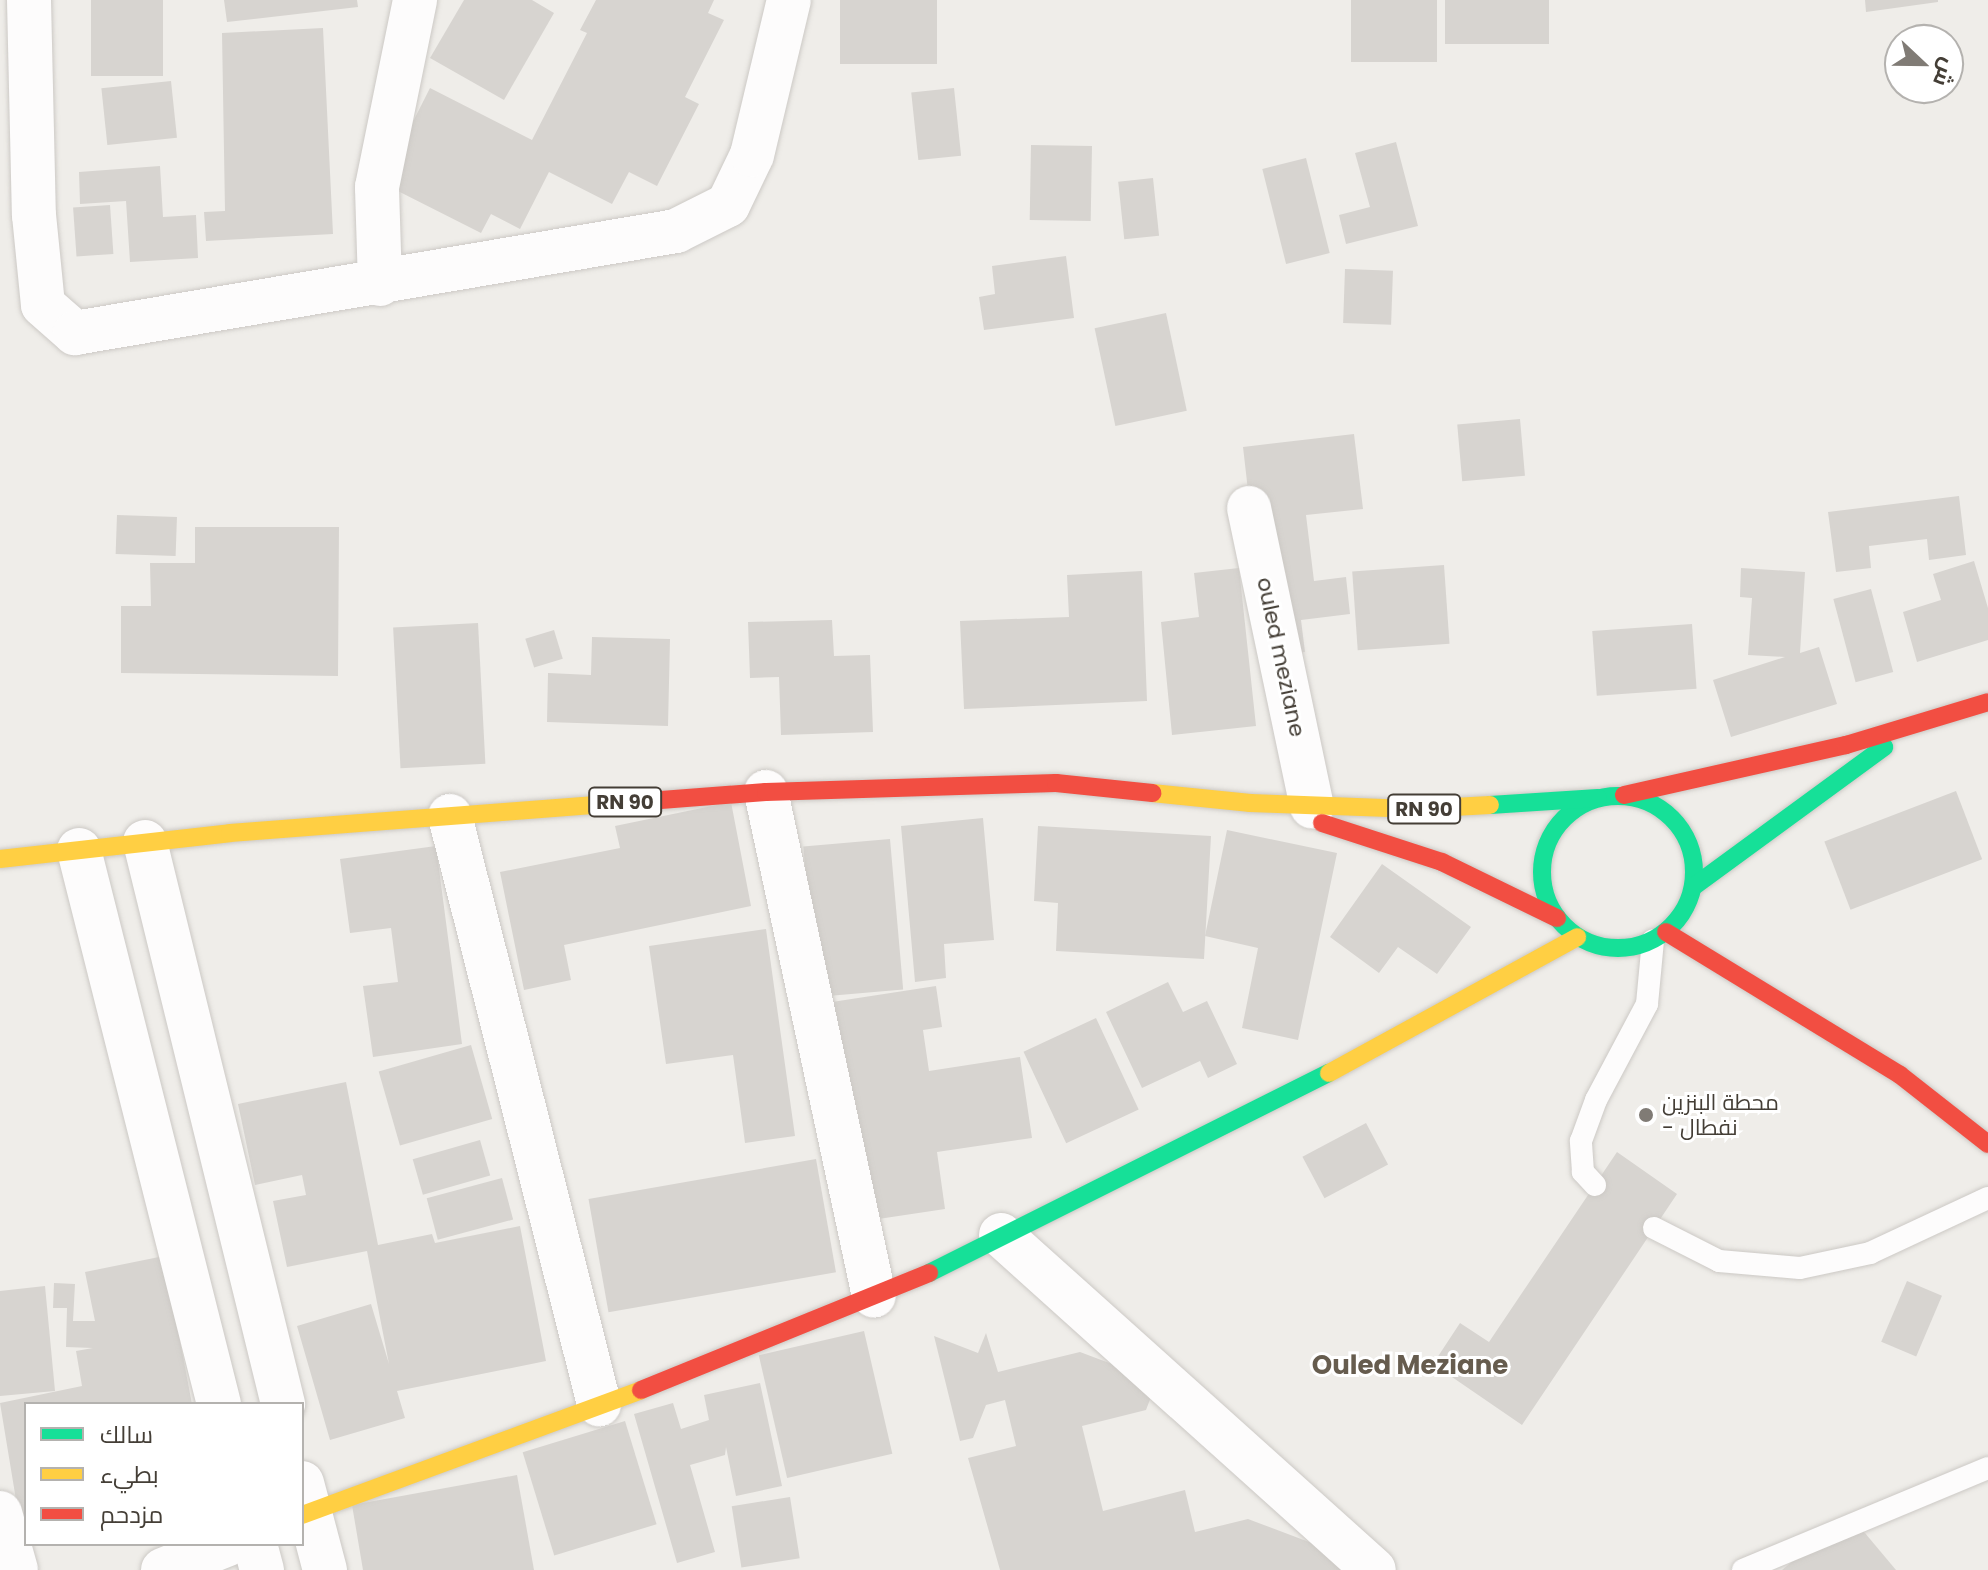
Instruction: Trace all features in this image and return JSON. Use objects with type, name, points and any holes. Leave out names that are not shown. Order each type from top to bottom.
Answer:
[{"type":"main road","points":[[1624,795],[1649,801],[1671,816],[1694,862],[1693,887],[1684,912],[1660,936],[1628,948],[1601,946],[1577,937],[1557,918],[1542,879],[1550,837],[1562,820],[1598,798],[1624,795],[1917,726],[1988,702]]},
{"type":"main road","points":[[1693,887],[1841,774],[1917,726]]},
{"type":"main road","name":"RN 90","points":[[0,859],[145,842],[766,792],[1056,783],[1250,803],[1417,809],[1598,798]]},
{"type":"main road","name":"RN 90","points":[[1250,803],[1442,862],[1557,918]]},
{"type":"main road","points":[[1660,936],[1900,1075],[1988,1144]]},
{"type":"main road","points":[[304,1503],[599,1404],[874,1296],[1335,1070],[1577,937]]},
{"type":"street","points":[[29,0],[17,180],[43,305],[75,333],[380,284],[676,231],[728,205],[752,155],[789,0]]},
{"type":"street","points":[[380,284],[377,187],[415,0]]},
{"type":"street","name":"ouled meziane","points":[[1249,508],[1312,806]]},
{"type":"street","points":[[766,792],[874,1296]]},
{"type":"street","points":[[450,816],[599,1404]]},
{"type":"street","points":[[145,842],[283,1402]]},
{"type":"street","points":[[79,850],[218,1402]]},
{"type":"street","points":[[1001,1235],[1374,1570]]},
{"type":"street","points":[[304,1503],[325,1570]]},
{"type":"street","points":[[0,1513],[16,1570]]},
{"type":"street","points":[[163,1570],[223,1546]]},
{"type":"street","points":[[256,1546],[262,1570]]},
{"type":"lane","points":[[1595,1185],[1583,1172],[1581,1141],[1596,1100],[1647,1004],[1660,936]]},
{"type":"lane","points":[[1654,1228],[1719,1261],[1800,1268],[1870,1253],[1988,1198]]},
{"type":"lane","points":[[1743,1570],[1988,1468]]},
{"type":"building","points":[[91,0],[163,0],[163,76],[91,76]]},
{"type":"building","points":[[224,0],[357,0],[358,7],[227,22]]},
{"type":"building","points":[[464,0],[532,0],[554,13],[504,100],[430,58]]},
{"type":"building","points":[[596,0],[714,0],[708,13],[724,20],[685,97],[699,104],[657,186],[629,172],[612,204],[549,172],[520,229],[491,214],[481,233],[382,183],[430,88],[532,140],[587,33],[580,30]]},
{"type":"building","points":[[840,0],[937,0],[937,64],[840,64]]},
{"type":"building","points":[[1351,0],[1437,0],[1437,62],[1351,62]]},
{"type":"building","points":[[1445,0],[1549,0],[1549,44],[1445,44]]},
{"type":"building","points":[[1865,0],[1938,0],[1938,2],[1866,12]]},
{"type":"building","points":[[323,28],[333,234],[206,241],[204,212],[225,211],[222,33]]},
{"type":"building","points":[[171,81],[177,138],[107,145],[101,88]]},
{"type":"building","points":[[954,88],[961,156],[918,160],[911,92]]},
{"type":"building","points":[[1396,142],[1418,226],[1346,244],[1339,215],[1370,207],[1355,153]]},
{"type":"building","points":[[1031,145],[1092,146],[1091,221],[1030,220]]},
{"type":"building","points":[[1306,158],[1330,253],[1286,264],[1262,169]]},
{"type":"building","points":[[160,166],[163,217],[196,215],[198,258],[130,262],[126,201],[80,204],[79,172]]},
{"type":"building","points":[[1153,178],[1159,236],[1124,239],[1118,182]]},
{"type":"building","points":[[110,205],[113,254],[77,256],[73,208]]},
{"type":"building","points":[[1066,256],[1074,318],[984,330],[979,297],[995,294],[992,266]]},
{"type":"building","points":[[1345,269],[1393,271],[1391,325],[1343,323]]},
{"type":"building","points":[[1166,313],[1187,411],[1115,426],[1095,328]]},
{"type":"building","points":[[1520,419],[1525,476],[1462,481],[1457,424]]},
{"type":"building","points":[[1354,434],[1363,509],[1306,515],[1314,581],[1346,577],[1350,614],[1301,620],[1305,652],[1267,656],[1243,447]]},
{"type":"building","points":[[1959,496],[1966,555],[1929,560],[1927,539],[1869,546],[1871,568],[1836,572],[1828,512]]},
{"type":"building","points":[[117,515],[177,517],[176,556],[116,554]]},
{"type":"building","points":[[195,527],[339,527],[338,676],[121,673],[121,606],[151,606],[150,563],[195,563]]},
{"type":"building","points":[[1974,561],[1988,608],[1988,640],[1917,662],[1903,612],[1941,600],[1933,574]]},
{"type":"building","points":[[1444,565],[1450,644],[1358,650],[1352,571]]},
{"type":"building","points":[[1239,568],[1256,726],[1172,735],[1161,622],[1199,617],[1194,573]]},
{"type":"building","points":[[1741,568],[1805,572],[1800,653],[1819,647],[1837,704],[1731,737],[1713,680],[1785,657],[1748,655],[1752,598],[1740,597]]},
{"type":"building","points":[[1142,571],[1147,701],[964,709],[960,621],[1069,617],[1067,575]]},
{"type":"building","points":[[1871,589],[1893,672],[1856,682],[1833,599]]},
{"type":"building","points":[[832,620],[834,656],[870,655],[873,732],[781,735],[779,677],[750,678],[748,622]]},
{"type":"building","points":[[478,623],[485,764],[400,768],[393,627]]},
{"type":"building","points":[[1692,624],[1697,689],[1597,696],[1592,631]]},
{"type":"building","points":[[554,630],[563,659],[534,667],[525,639]]},
{"type":"building","points":[[592,637],[670,639],[668,726],[547,722],[548,673],[591,675]]},
{"type":"building","points":[[1956,791],[1982,859],[1851,910],[1824,842]]},
{"type":"building","points":[[731,802],[751,906],[564,945],[571,980],[524,990],[500,872],[620,848],[615,826]]},
{"type":"building","points":[[983,818],[994,940],[944,944],[946,978],[915,982],[901,826]]},
{"type":"building","points":[[1038,826],[1211,836],[1204,959],[1056,951],[1058,903],[1034,901]]},
{"type":"building","points":[[1227,830],[1337,853],[1298,1040],[1242,1028],[1258,948],[1205,936]]},
{"type":"building","points":[[890,839],[903,989],[816,997],[803,847]]},
{"type":"building","points":[[436,846],[462,1044],[373,1057],[363,986],[398,982],[391,928],[350,933],[340,859]]},
{"type":"building","points":[[1382,864],[1471,927],[1437,974],[1398,947],[1379,973],[1330,937]]},
{"type":"building","points":[[766,929],[795,1136],[745,1143],[733,1055],[666,1064],[649,946]]},
{"type":"building","points":[[1168,982],[1183,1012],[1207,1001],[1237,1064],[1208,1078],[1200,1061],[1142,1088],[1106,1012]]},
{"type":"building","points":[[936,986],[942,1027],[923,1030],[929,1071],[1020,1057],[1032,1138],[937,1152],[945,1209],[865,1221],[832,1002]]},
{"type":"building","points":[[1096,1018],[1139,1110],[1066,1143],[1023,1052]]},
{"type":"building","points":[[471,1045],[492,1119],[400,1145],[379,1071]]},
{"type":"building","points":[[346,1082],[378,1245],[432,1234],[435,1243],[520,1226],[546,1361],[397,1391],[405,1418],[330,1440],[297,1326],[371,1304],[389,1364],[367,1251],[287,1267],[273,1201],[306,1195],[302,1175],[255,1185],[238,1104]]},
{"type":"building","points":[[1366,1123],[1388,1164],[1324,1198],[1302,1157]]},
{"type":"building","points":[[480,1140],[490,1176],[423,1195],[413,1159]]},
{"type":"building","points":[[1617,1152],[1677,1194],[1522,1425],[1433,1364],[1460,1323],[1489,1342]]},
{"type":"building","points":[[816,1159],[836,1272],[608,1312],[589,1199]]},
{"type":"building","points":[[502,1178],[513,1220],[438,1240],[427,1198]]},
{"type":"building","points":[[164,1256],[192,1402],[24,1402],[24,1546],[31,1546],[24,1548],[0,1403],[82,1386],[76,1351],[93,1348],[66,1347],[67,1308],[53,1308],[54,1283],[75,1284],[73,1321],[95,1321],[85,1272]]},
{"type":"building","points":[[1907,1281],[1942,1296],[1916,1357],[1881,1342]]},
{"type":"building","points":[[45,1286],[55,1391],[0,1396],[0,1291]]},
{"type":"building","points":[[864,1331],[892,1454],[787,1478],[759,1355]]},
{"type":"building","points":[[986,1333],[998,1372],[1080,1352],[1157,1381],[1146,1410],[1082,1426],[1103,1511],[1185,1490],[1195,1532],[1248,1519],[1383,1570],[1000,1570],[968,1458],[1016,1446],[1005,1400],[986,1405],[973,1438],[960,1441],[934,1336],[978,1353]]},
{"type":"building","points":[[760,1383],[782,1486],[736,1496],[726,1447],[725,1455],[690,1465],[715,1552],[677,1563],[634,1414],[673,1403],[681,1429],[709,1420],[704,1395]]},
{"type":"building","points":[[625,1421],[657,1524],[554,1556],[523,1452]]},
{"type":"building","points":[[517,1475],[534,1570],[363,1570],[352,1505]]},
{"type":"building","points":[[790,1497],[800,1558],[741,1567],[732,1506]]},
{"type":"building","points":[[1849,1514],[1896,1570],[1782,1570]]},
{"type":"traffic: fast","points":[[1693,887],[1884,747]]},
{"type":"traffic: fast","points":[[1618,796],[1647,802],[1672,818],[1688,843],[1694,872],[1688,901],[1672,926],[1647,942],[1618,948],[1589,942],[1564,926],[1548,901],[1542,872],[1548,843],[1564,818],[1589,802],[1618,796]]},
{"type":"traffic: fast","points":[[1490,805],[1598,798]]},
{"type":"traffic: fast","points":[[929,1273],[1329,1073]]},
{"type":"traffic: slow","points":[[1152,793],[1250,803],[1417,809],[1490,805]]},
{"type":"traffic: slow","points":[[0,859],[230,833],[635,802]]},
{"type":"traffic: slow","points":[[1329,1073],[1577,937]]},
{"type":"traffic: slow","points":[[304,1514],[641,1390]]},
{"type":"traffic: jam","points":[[1624,795],[1846,745],[1988,702]]},
{"type":"traffic: jam","points":[[635,802],[766,792],[1056,783],[1152,793]]},
{"type":"traffic: jam","points":[[1322,823],[1442,862],[1557,918]]},
{"type":"traffic: jam","points":[[1666,932],[1900,1075],[1988,1144]]},
{"type":"traffic: jam","points":[[641,1390],[929,1273]]},
{"type":"place","name":"محطة البنزين - نفطال","points":[[1646,1115]]},
{"type":"district","name":"Ouled Meziane","points":[[1410,1366]]}]
